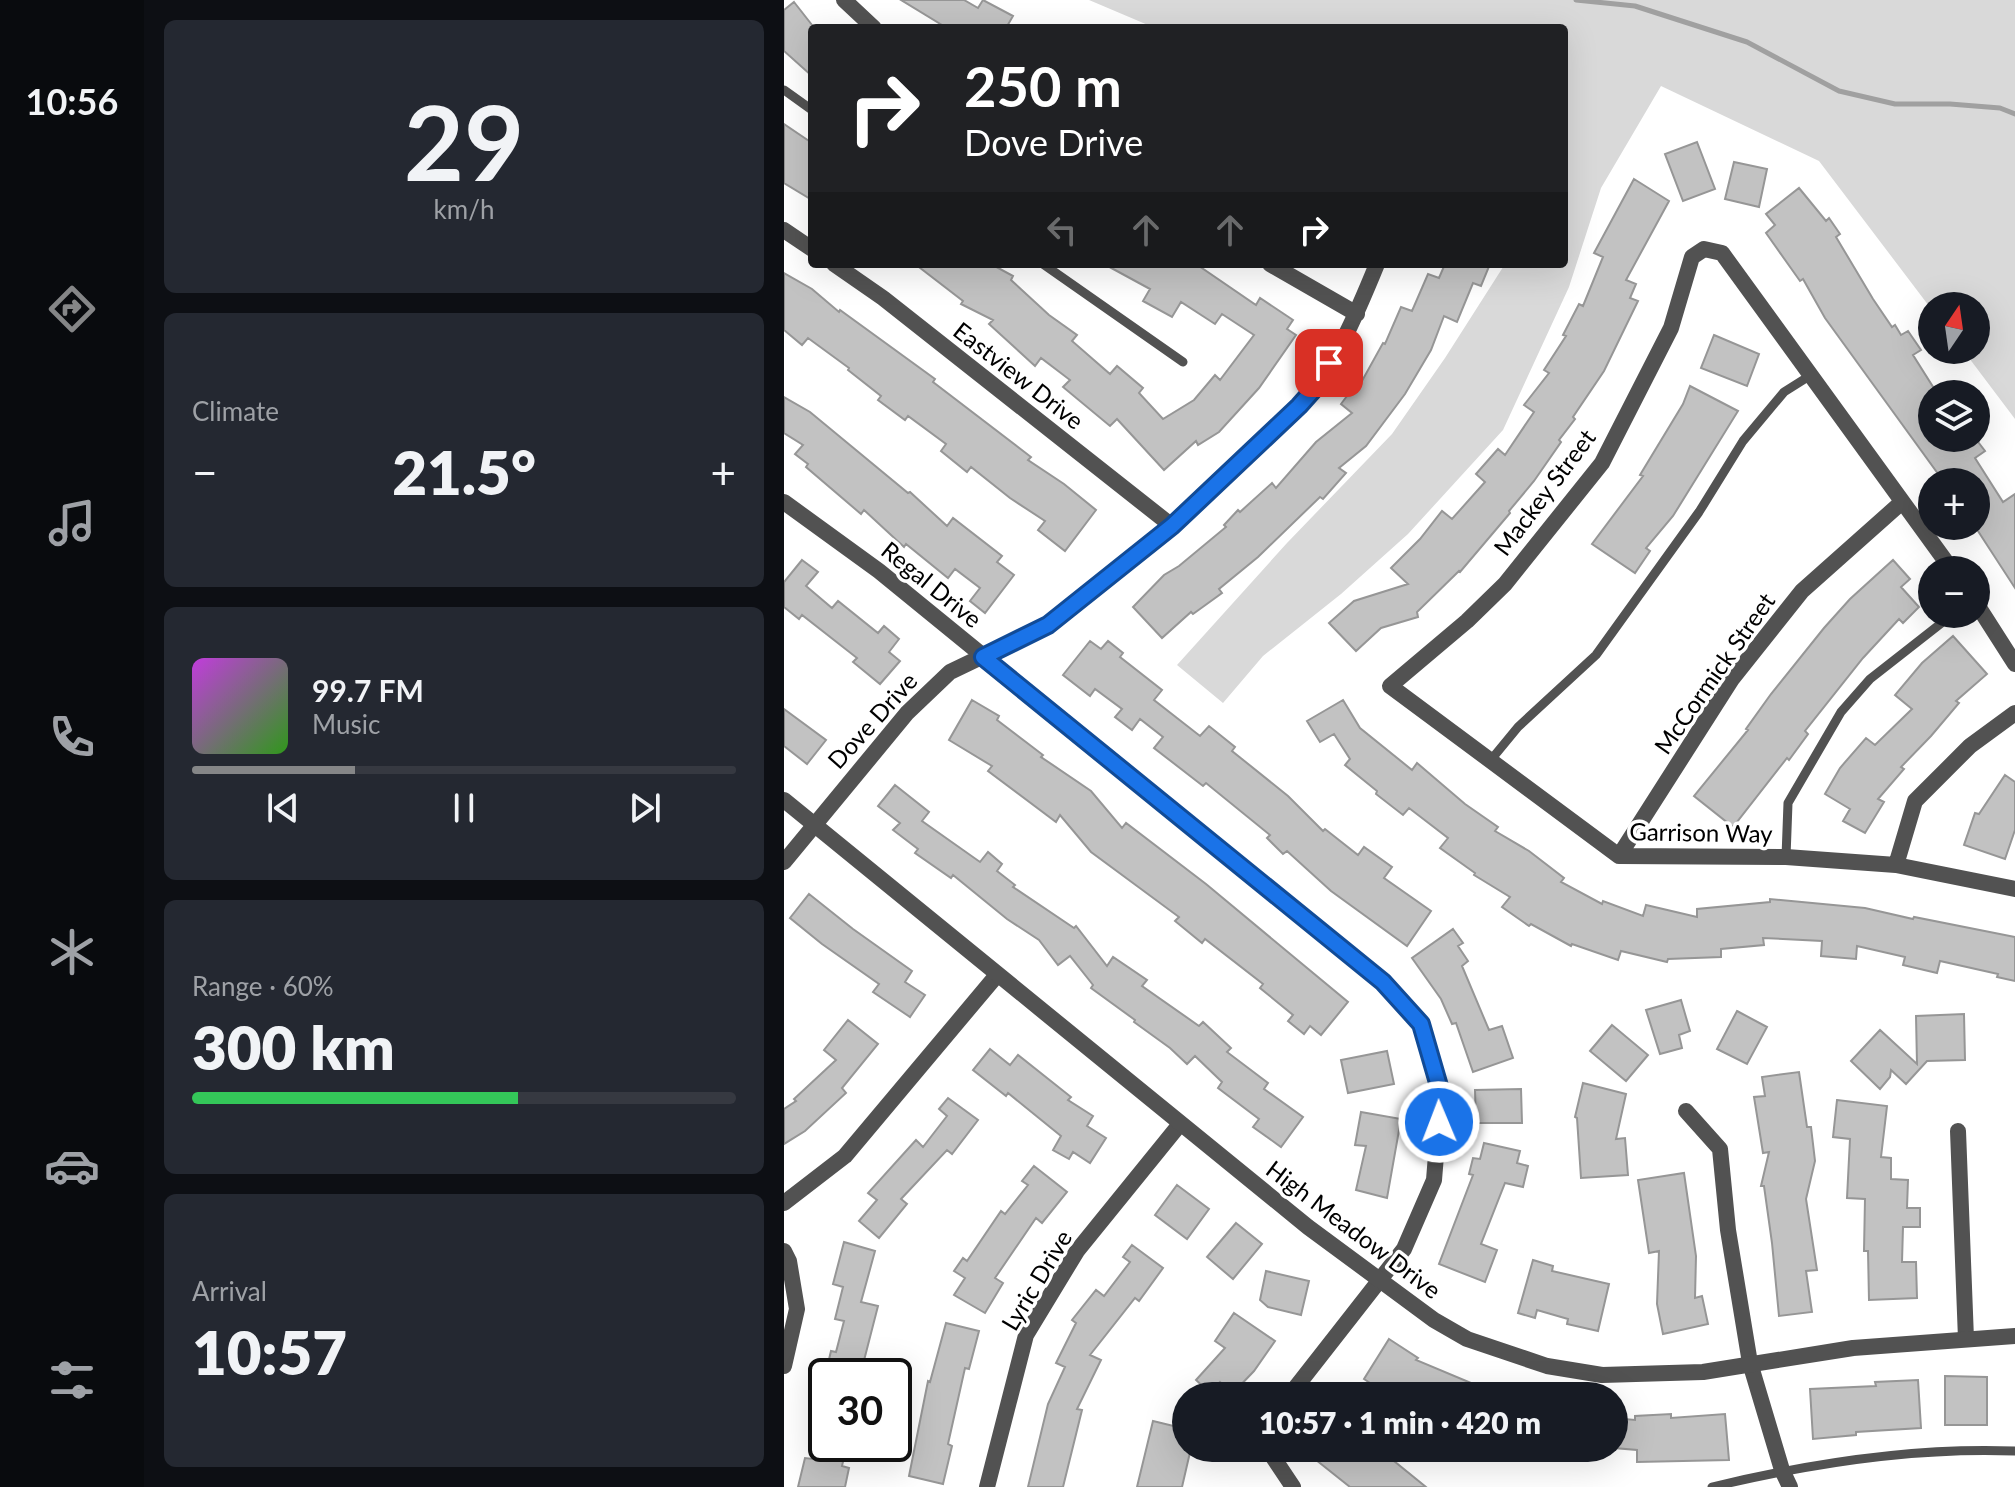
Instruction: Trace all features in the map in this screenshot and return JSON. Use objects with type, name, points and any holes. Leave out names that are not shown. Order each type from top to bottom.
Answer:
[{"type":"street","points":[[844,0],[870,24]]},
{"type":"street","points":[[784,230],[808,246]]},
{"type":"street","name":"Mackey Street","points":[[1390,686],[1467,621],[1505,584],[1602,463],[1671,328],[1692,257],[1704,249],[1722,253],[1811,375]]},
{"type":"street","name":"Eastview Drive","points":[[840,268],[883,298],[1172,526]]},
{"type":"street","points":[[1277,268],[1357,314]]},
{"type":"street","name":"Dove Drive","points":[[784,862],[907,713],[950,672],[1048,625],[1172,526],[1315,388],[1357,314],[1375,268]]},
{"type":"street","points":[[1811,375],[1942,556]]},
{"type":"street","name":"Regal Drive","points":[[784,502],[879,571],[1383,982],[1421,1024],[1441,1093],[1434,1180],[1404,1249],[1300,1382]]},
{"type":"street","name":"McCormick Street","points":[[1619,856],[1732,679],[1802,591],[1902,502]]},
{"type":"street","points":[[1990,625],[2015,664]]},
{"type":"street","name":"Garrison Way","points":[[1390,686],[1619,856],[1786,857],[1896,865],[2015,889]]},
{"type":"street","points":[[1896,865],[1915,801],[1970,746],[2015,713]]},
{"type":"street","name":"High Meadow Drive","points":[[784,800],[1308,1227],[1434,1320],[1467,1339],[1547,1366],[1602,1375],[1703,1372],[1853,1348],[2015,1336]]},
{"type":"street","points":[[784,1203],[845,1156],[997,975]]},
{"type":"street","points":[[1686,1111],[1720,1149],[1728,1230],[1750,1363],[1790,1487]]},
{"type":"street","name":"Lyric Drive","points":[[987,1487],[1026,1335],[1077,1251],[1180,1124]]},
{"type":"street","points":[[1958,1131],[1966,1339]]},
{"type":"street","points":[[784,1251],[789,1261],[797,1309],[784,1366]]},
{"type":"street","points":[[1276,1462],[1293,1487]]},
{"type":"lane","points":[[784,90],[808,107]]},
{"type":"lane","points":[[1049,268],[1183,362]]},
{"type":"lane","points":[[1490,761],[1518,727],[1596,655],[1699,512],[1743,441],[1784,392],[1811,375]]},
{"type":"lane","points":[[1786,857],[1788,803],[1841,712],[1870,679],[1935,628]]},
{"type":"lane","points":[[1712,1487],[1782,1470],[1893,1455],[2015,1451]]},
{"type":"shaded area","points":[[1089,0],[2015,0],[2015,419],[1990,386],[1990,380],[1986,380],[1974,364],[1990,364],[1990,292],[1918,292],[1819,161],[1661,86],[1601,188],[1569,287],[1503,430],[1408,534],[1341,594],[1263,656],[1223,703],[1177,665],[1287,543],[1392,434],[1502,268],[1568,268],[1568,24],[1146,24]]},
{"type":"building","points":[[901,0],[964,0],[978,8],[983,0],[1013,16],[1008,24],[940,24]]},
{"type":"building","points":[[794,2],[811,24],[808,24],[808,72],[784,51],[784,10]]},
{"type":"building","points":[[784,124],[808,140],[808,198],[784,183]]},
{"type":"building","points":[[1697,142],[1715,189],[1683,201],[1665,154]]},
{"type":"building","points":[[1734,162],[1767,169],[1759,207],[1725,199]]},
{"type":"building","points":[[1634,179],[1669,201],[1626,280],[1636,284],[1630,298],[1638,301],[1604,371],[1534,481],[1460,572],[1417,612],[1418,617],[1381,628],[1356,651],[1329,623],[1354,601],[1408,584],[1391,568],[1442,511],[1452,519],[1485,482],[1476,474],[1498,449],[1505,455],[1534,412],[1524,405],[1549,373],[1544,370],[1566,336],[1563,335],[1579,304],[1583,306],[1603,257],[1594,253]]},
{"type":"building","points":[[1799,188],[1826,221],[1829,218],[1840,234],[1836,237],[1892,327],[1895,325],[1901,335],[1908,331],[1918,346],[1918,352],[1913,355],[1929,380],[1918,380],[1918,446],[1825,318],[1803,279],[1800,281],[1766,233],[1775,225],[1766,214]]},
{"type":"building","points":[[920,268],[998,268],[1013,276],[1011,280],[1049,315],[1077,335],[1072,341],[1110,374],[1117,366],[1143,388],[1139,393],[1163,419],[1194,400],[1215,375],[1220,380],[1254,335],[1222,314],[1215,324],[1181,302],[1172,317],[1143,301],[1150,289],[1111,268],[1202,268],[1256,305],[1260,298],[1293,320],[1287,329],[1296,335],[1259,388],[1219,432],[1198,445],[1196,441],[1164,470],[1117,419],[1110,426],[1063,387],[1070,380],[1041,358],[1035,366],[989,324],[993,320],[961,304],[963,301]]},
{"type":"building","points":[[1443,268],[1488,268],[1481,286],[1473,283],[1457,322],[1444,316],[1431,350],[1405,394],[1366,446],[1339,468],[1346,473],[1323,499],[1320,497],[1258,557],[1219,589],[1222,593],[1193,614],[1191,612],[1162,638],[1133,607],[1164,575],[1226,527],[1224,525],[1238,510],[1240,512],[1272,483],[1276,488],[1316,442],[1352,413],[1341,404],[1353,388],[1357,390],[1385,344],[1401,307],[1412,311],[1428,274],[1439,278]]},
{"type":"building","points":[[784,273],[812,289],[839,312],[935,379],[933,382],[1031,457],[1028,460],[1096,510],[1065,551],[1038,530],[1045,521],[971,467],[967,472],[941,451],[946,444],[908,416],[905,420],[878,400],[881,396],[849,368],[808,338],[802,345],[784,330]]},
{"type":"building","points":[[1714,335],[1759,354],[1747,386],[1701,368]]},
{"type":"building","points":[[1690,386],[1738,411],[1673,516],[1646,548],[1650,551],[1635,573],[1592,544],[1643,476],[1640,475],[1683,404]]},
{"type":"building","points":[[784,397],[810,412],[910,492],[947,526],[953,518],[1002,556],[997,562],[1014,575],[985,613],[970,601],[980,588],[955,569],[948,578],[906,544],[904,547],[864,510],[861,514],[806,467],[808,464],[795,454],[803,445],[784,433]]},
{"type":"building","points":[[1922,452],[1984,452],[1975,458],[1981,468],[1934,468]]},
{"type":"building","points":[[1990,482],[2003,502],[2015,494],[2015,588],[1984,540],[1990,540]]},
{"type":"building","points":[[802,560],[818,572],[806,586],[832,608],[838,601],[878,633],[884,626],[899,639],[889,652],[900,661],[880,684],[853,662],[857,658],[802,615],[799,619],[784,607],[784,582]]},
{"type":"building","points":[[1893,560],[1910,579],[1901,587],[1918,608],[1903,623],[1899,619],[1863,658],[1805,731],[1808,734],[1789,760],[1787,758],[1733,827],[1694,796],[1748,730],[1771,694],[1850,599]]},
{"type":"building","points":[[1953,636],[1987,674],[1956,701],[1959,703],[1901,767],[1904,769],[1878,799],[1884,802],[1865,833],[1843,821],[1850,809],[1825,794],[1840,768],[1866,738],[1875,745],[1912,709],[1895,695],[1922,663]]},
{"type":"building","points":[[1090,641],[1101,649],[1108,641],[1123,653],[1120,657],[1162,690],[1154,700],[1200,736],[1209,726],[1235,747],[1232,751],[1288,796],[1323,831],[1325,829],[1358,855],[1364,847],[1392,867],[1384,878],[1431,911],[1407,946],[1331,891],[1287,851],[1283,854],[1267,838],[1270,835],[1206,783],[1203,786],[1154,748],[1163,737],[1140,719],[1132,730],[1115,717],[1122,709],[1095,689],[1090,696],[1063,675]]},
{"type":"building","points":[[972,700],[999,716],[997,720],[1043,755],[1041,757],[1091,791],[1122,828],[1126,823],[1206,884],[1348,1002],[1321,1035],[1310,1026],[1304,1034],[1288,1021],[1293,1015],[1260,988],[1263,984],[1205,939],[1202,943],[1175,921],[1179,917],[1091,852],[1060,815],[1056,822],[988,771],[992,766],[949,740]]},
{"type":"building","points":[[1343,700],[1360,728],[1412,770],[1417,763],[1465,804],[1498,827],[1495,831],[1529,851],[1564,878],[1561,882],[1602,904],[1603,901],[1643,916],[1646,905],[1697,917],[1697,909],[1770,902],[1770,899],[1865,908],[1914,917],[2015,937],[2015,981],[1940,961],[1937,973],[1903,965],[1905,957],[1857,946],[1856,959],[1821,956],[1822,941],[1763,938],[1764,945],[1721,949],[1721,957],[1668,959],[1667,962],[1621,951],[1618,960],[1571,946],[1531,924],[1529,926],[1502,907],[1510,897],[1474,875],[1440,848],[1448,838],[1409,808],[1403,815],[1345,765],[1350,759],[1334,734],[1320,742],[1307,721]]},
{"type":"building","points":[[784,709],[826,740],[807,764],[784,746]]},
{"type":"building","points":[[2005,775],[2015,782],[2015,830],[2005,859],[1964,845],[1975,813],[1979,814]]},
{"type":"building","points":[[895,785],[929,812],[922,821],[980,862],[988,852],[1002,864],[997,871],[1015,885],[1013,887],[1074,928],[1076,926],[1107,966],[1113,957],[1147,980],[1142,986],[1199,1026],[1203,1022],[1231,1048],[1227,1052],[1268,1083],[1264,1089],[1303,1117],[1281,1147],[1253,1127],[1259,1119],[1218,1088],[1222,1082],[1195,1056],[1187,1064],[1091,988],[1093,985],[1070,956],[1058,965],[1039,940],[1007,919],[953,875],[951,878],[915,853],[918,849],[893,830],[900,823],[878,806]]},
{"type":"building","points":[[809,894],[912,971],[905,982],[925,995],[910,1017],[873,992],[879,984],[790,918]]},
{"type":"building","points":[[1453,929],[1463,943],[1458,946],[1468,961],[1462,966],[1489,1030],[1502,1026],[1513,1058],[1473,1072],[1456,1023],[1452,1024],[1441,999],[1412,958]]},
{"type":"building","points":[[1681,1000],[1690,1031],[1679,1035],[1682,1048],[1660,1054],[1646,1010]]},
{"type":"building","points":[[1737,1011],[1767,1027],[1747,1064],[1717,1049]]},
{"type":"building","points":[[1964,1014],[1965,1060],[1927,1061],[1906,1084],[1891,1070],[1890,1077],[1880,1089],[1851,1061],[1880,1030],[1917,1064],[1916,1016]]},
{"type":"building","points":[[848,1020],[878,1044],[842,1088],[846,1093],[805,1131],[784,1144],[784,1109],[796,1101],[794,1099],[836,1060],[824,1050]]},
{"type":"building","points":[[1612,1025],[1648,1055],[1626,1081],[1590,1051]]},
{"type":"building","points":[[990,1049],[1010,1065],[1018,1055],[1071,1097],[1068,1100],[1093,1116],[1087,1126],[1106,1138],[1090,1163],[1073,1152],[1069,1159],[1053,1150],[1061,1136],[1008,1093],[1006,1096],[973,1070]]},
{"type":"building","points":[[1387,1051],[1394,1084],[1348,1093],[1341,1060]]},
{"type":"building","points":[[1799,1072],[1815,1161],[1806,1199],[1817,1270],[1806,1271],[1812,1312],[1779,1316],[1772,1243],[1764,1186],[1761,1186],[1769,1152],[1763,1153],[1754,1097],[1765,1096],[1762,1077]]},
{"type":"building","points":[[1583,1083],[1626,1094],[1616,1139],[1625,1138],[1628,1175],[1581,1178],[1575,1117]]},
{"type":"building","points":[[1521,1089],[1522,1123],[1476,1123],[1475,1090]]},
{"type":"building","points":[[948,1098],[978,1120],[952,1154],[947,1150],[901,1199],[907,1204],[879,1238],[859,1221],[877,1200],[868,1193],[916,1140],[923,1147],[947,1116],[939,1109]]},
{"type":"building","points":[[1837,1100],[1887,1106],[1881,1157],[1891,1158],[1891,1179],[1908,1180],[1907,1208],[1920,1208],[1920,1227],[1903,1227],[1902,1262],[1916,1262],[1917,1298],[1869,1300],[1868,1251],[1864,1251],[1865,1199],[1847,1198],[1850,1139],[1833,1137]]},
{"type":"building","points":[[1361,1112],[1401,1119],[1387,1198],[1356,1190],[1366,1146],[1355,1145]]},
{"type":"building","points":[[1484,1143],[1520,1151],[1517,1163],[1528,1166],[1523,1187],[1505,1183],[1481,1244],[1497,1250],[1485,1282],[1439,1264],[1473,1175],[1469,1174],[1473,1158],[1480,1159]]},
{"type":"building","points":[[1034,1166],[1067,1192],[1042,1223],[1036,1218],[995,1278],[1003,1283],[985,1313],[954,1295],[965,1278],[954,1271],[963,1258],[967,1261],[1001,1211],[1005,1214],[1028,1185],[1022,1181]]},
{"type":"building","points":[[1684,1173],[1696,1256],[1695,1298],[1702,1296],[1708,1324],[1663,1334],[1657,1304],[1659,1251],[1649,1253],[1638,1180]]},
{"type":"building","points":[[1177,1185],[1209,1209],[1187,1239],[1155,1215]]},
{"type":"building","points":[[1236,1223],[1262,1244],[1233,1279],[1207,1257]]},
{"type":"building","points":[[844,1242],[875,1251],[861,1302],[878,1306],[865,1358],[829,1358],[831,1351],[836,1352],[844,1321],[835,1319],[843,1287],[833,1284]]},
{"type":"building","points":[[1132,1245],[1163,1268],[1139,1301],[1135,1298],[1090,1355],[1101,1360],[1077,1409],[1082,1410],[1063,1487],[1028,1487],[1048,1404],[1065,1367],[1056,1363],[1076,1323],[1072,1320],[1096,1290],[1104,1296],[1130,1262],[1123,1257]]},
{"type":"building","points":[[1533,1260],[1553,1266],[1552,1271],[1609,1284],[1598,1331],[1567,1324],[1568,1319],[1537,1310],[1535,1318],[1518,1313]]},
{"type":"building","points":[[1266,1271],[1309,1281],[1301,1315],[1268,1307],[1260,1300]]},
{"type":"building","points":[[1234,1313],[1275,1341],[1243,1382],[1198,1382],[1196,1380],[1225,1348],[1215,1341]]},
{"type":"building","points":[[946,1323],[979,1331],[969,1369],[965,1368],[948,1444],[952,1446],[943,1484],[909,1476]]},
{"type":"building","points":[[1389,1339],[1418,1358],[1416,1360],[1469,1382],[1369,1382],[1364,1379]]},
{"type":"building","points":[[1945,1376],[1987,1377],[1987,1425],[1945,1425]]},
{"type":"building","points":[[1918,1380],[1921,1428],[1856,1432],[1856,1435],[1813,1439],[1810,1389],[1876,1386],[1875,1382]]},
{"type":"building","points":[[1671,1414],[1671,1418],[1725,1414],[1729,1460],[1637,1462],[1637,1450],[1628,1449],[1628,1419],[1635,1420],[1635,1416]]},
{"type":"building","points":[[1153,1421],[1172,1426],[1172,1462],[1188,1462],[1182,1487],[1137,1487]]},
{"type":"building","points":[[805,1458],[808,1462],[843,1462],[842,1466],[849,1468],[845,1487],[798,1487]]},
{"type":"building","points":[[1319,1462],[1395,1462],[1426,1487],[1350,1487]]},
{"type":"waterway","points":[[1576,0],[1635,6],[1747,42],[1839,91],[1895,104],[2000,108],[2015,114]]},
{"type":"route","points":[[1329,363],[1315,388],[1299,406],[1172,526],[1048,625],[983,657],[1383,982],[1421,1024],[1441,1093],[1439,1122]]}]
